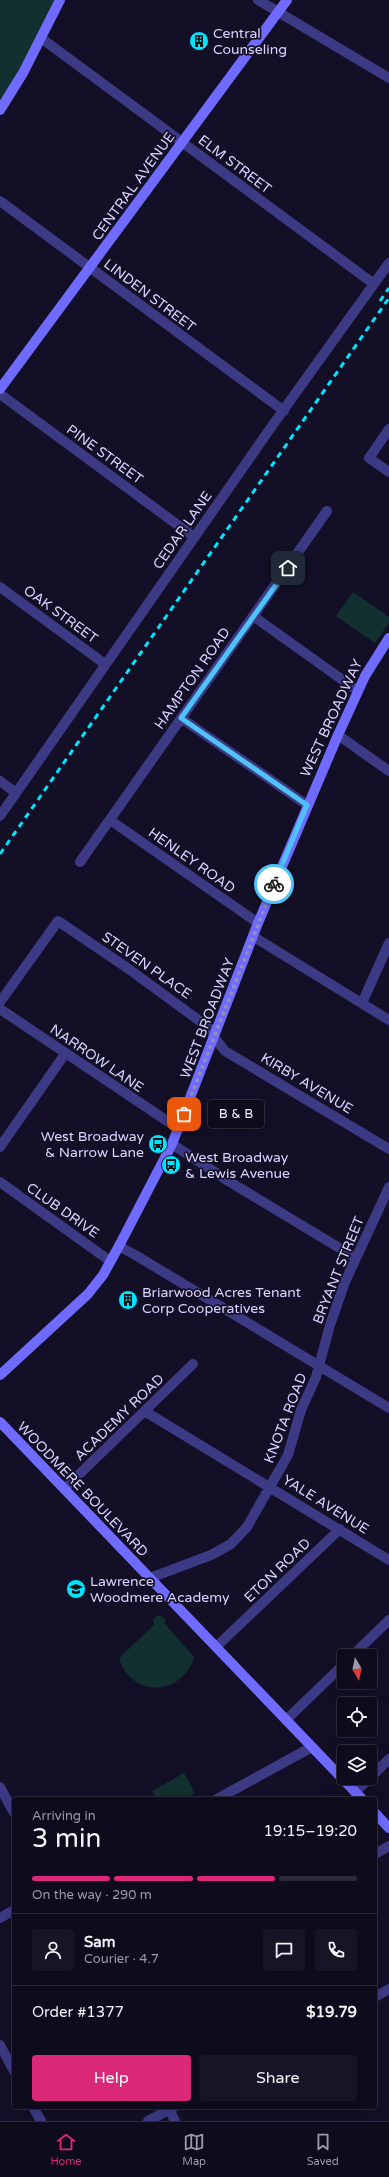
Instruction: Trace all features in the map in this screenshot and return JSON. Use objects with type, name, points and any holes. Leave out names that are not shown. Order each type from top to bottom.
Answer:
[{"type":"street","points":[[0,110],[41,38],[60,0]]},
{"type":"street","points":[[258,0],[389,78]]},
{"type":"street","name":"CENTRAL AVENUE","points":[[0,389],[288,0]]},
{"type":"street","name":"ELM STREET","points":[[41,38],[374,284]]},
{"type":"street","name":"LINDEN STREET","points":[[0,201],[180,336],[284,411]]},
{"type":"street","name":"CEDAR LANE","points":[[0,816],[194,537],[389,263]]},
{"type":"street","name":"PINE STREET","points":[[0,394],[194,537]]},
{"type":"street","points":[[389,428],[369,458],[389,472]]},
{"type":"street","name":"HAMPTON ROAD","points":[[80,862],[327,511]]},
{"type":"street","name":"OAK STREET","points":[[0,587],[105,664]]},
{"type":"street","points":[[252,616],[358,691]]},
{"type":"street","name":"WEST BROADWAY","points":[[0,1375],[88,1294],[103,1275],[119,1246],[179,1129],[254,937],[258,923],[307,805],[358,691],[376,656],[389,638]]},
{"type":"street","points":[[181,718],[307,805]]},
{"type":"street","points":[[338,735],[389,771]]},
{"type":"street","points":[[0,781],[16,793]]},
{"type":"street","name":"HENLEY ROAD","points":[[110,820],[258,923]]},
{"type":"street","name":"STEVEN PLACE","points":[[0,1002],[58,921],[184,1008],[212,1030],[214,1037]]},
{"type":"street","points":[[254,937],[389,1020]]},
{"type":"street","points":[[362,1003],[389,943]]},
{"type":"street","name":"NARROW LANE","points":[[0,1009],[179,1129]]},
{"type":"street","name":"KIRBY AVENUE","points":[[214,1037],[225,1050],[389,1149]]},
{"type":"street","points":[[0,1147],[65,1054]]},
{"type":"street","points":[[172,1144],[230,1182],[356,1258]]},
{"type":"street","name":"CLUB DRIVE","points":[[0,1182],[110,1260]]},
{"type":"street","name":"BRYANT STREET","points":[[318,1365],[343,1289],[389,1187]]},
{"type":"street","points":[[119,1246],[389,1408]]},
{"type":"street","name":"ACADEMY ROAD","points":[[64,1490],[146,1412],[193,1364]]},
{"type":"street","name":"KNOTA ROAD","points":[[150,1578],[211,1556],[231,1544],[247,1527],[288,1455],[302,1410],[316,1377],[318,1365]]},
{"type":"street","name":"YALE AVENUE","points":[[146,1412],[271,1486],[389,1560]]},
{"type":"street","name":"WOODMERE BOULEVARD","points":[[0,1422],[359,1795]]},
{"type":"street","name":"ETON ROAD","points":[[216,1647],[340,1529]]},
{"type":"street","points":[[359,1649],[389,1620]]},
{"type":"street","points":[[286,1720],[337,1671]]},
{"type":"street","points":[[221,1797],[312,1747]]},
{"type":"street","points":[[377,1771],[389,1759]]},
{"type":"street","points":[[359,1795],[365,1785]]},
{"type":"street","points":[[0,1787],[12,1809]]},
{"type":"street","points":[[377,1815],[389,1828]]},
{"type":"street","points":[[377,1853],[389,1846]]},
{"type":"street","points":[[0,1918],[12,1911]]},
{"type":"street","points":[[377,1996],[389,1989]]},
{"type":"street","points":[[0,2045],[12,2067]]},
{"type":"street","points":[[34,2109],[41,2121]]},
{"type":"street","points":[[148,2121],[168,2109]]},
{"type":"street","points":[[170,2109],[175,2121]]},
{"type":"green space","points":[[0,0],[57,0],[0,105]]},
{"type":"green space","points":[[353,592],[389,617],[389,623],[375,643],[336,616]]},
{"type":"green space","points":[[159,1615],[165,1619],[165,1624],[194,1657],[188,1670],[179,1680],[156,1688],[145,1686],[134,1680],[125,1671],[119,1658],[154,1625],[153,1619]]},
{"type":"green space","points":[[184,1773],[195,1793],[188,1797],[155,1797],[152,1791]]},
{"type":"railway","points":[[380,301],[389,288]]},
{"type":"railway","points":[[0,854],[389,298]]},
{"type":"way so far","points":[[184,1114],[274,884]]},
{"type":"place","name":"Central Counseling","points":[[199,41]]},
{"type":"place","name":"B & B","points":[[184,1114]]},
{"type":"place","name":"West Broadway & Narrow Lane","points":[[158,1144]]},
{"type":"place","name":"West Broadway & Lewis Avenue","points":[[171,1165]]},
{"type":"place","name":"Briarwood Acres Tenant Corp Cooperatives","points":[[128,1300]]},
{"type":"place","name":"Lawrence Woodmere Academy","points":[[76,1589]]},
{"type":"route","points":[[274,884],[307,805],[181,718],[252,616],[288,568]]}]
